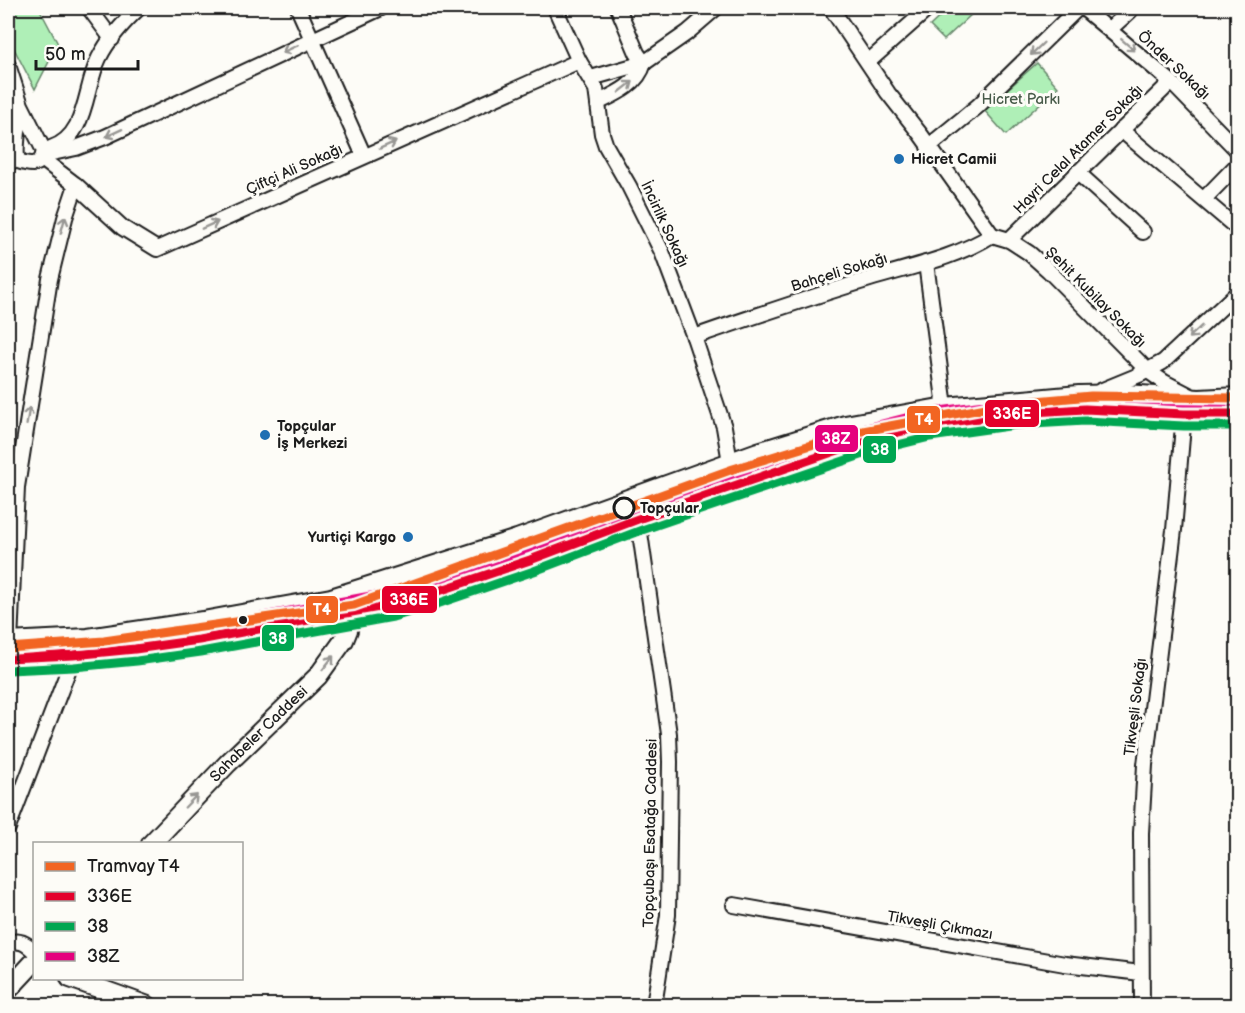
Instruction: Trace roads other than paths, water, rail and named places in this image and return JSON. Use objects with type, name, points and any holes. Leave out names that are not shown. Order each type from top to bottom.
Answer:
[{"type":"main road","points":[[8,647],[88,638],[222,618],[331,598],[398,578],[551,526],[801,437],[845,425],[945,407],[1090,394],[1199,399],[1238,397]]},
{"type":"main road","points":[[8,647],[73,655],[188,641],[351,613],[429,594],[870,439],[937,423],[1015,413],[1085,409],[1238,414]]},
{"type":"main road","points":[[722,490],[731,474],[730,462]]},
{"type":"main road","points":[[551,526],[551,538],[560,549]]},
{"type":"main road","points":[[331,598],[346,606],[351,613]]},
{"type":"main road","name":"Sahabeler Caddesi","points":[[152,842],[228,763],[318,676],[344,640],[351,613]]},
{"type":"main road","points":[[8,990],[33,963]]},
{"type":"main road","points":[[76,980],[148,1005]]},
{"type":"street","points":[[89,8],[112,39]]},
{"type":"street","points":[[21,105],[13,159],[31,165],[42,152],[68,140],[76,129],[99,58],[139,8]]},
{"type":"street","points":[[298,8],[364,156]]},
{"type":"street","points":[[42,152],[76,148],[105,137],[312,38],[381,8]]},
{"type":"street","name":"İncirlik Sokağı","points":[[555,8],[579,61],[591,78],[599,102],[602,134],[606,146],[662,252],[724,427],[730,462]]},
{"type":"street","points":[[599,102],[620,92],[632,83],[642,71],[644,63],[637,53],[618,8]]},
{"type":"street","points":[[591,78],[644,63],[687,33],[716,8]]},
{"type":"street","points":[[831,8],[992,235]]},
{"type":"street","points":[[868,62],[929,8]]},
{"type":"street","points":[[928,147],[978,106],[1081,8]]},
{"type":"street","name":"Önder Sokağı","points":[[1081,8],[1110,29],[1171,82],[1238,151]]},
{"type":"street","points":[[1110,29],[1131,8]]},
{"type":"street","name":"Çiftçi Ali Sokağı","points":[[42,152],[123,228],[157,249],[579,61]]},
{"type":"street","points":[[8,65],[21,105],[42,152]]},
{"type":"street","name":"Hayri Celal Atamer Sokağı","points":[[1010,240],[1171,82]]},
{"type":"street","points":[[1121,130],[1238,229]]},
{"type":"street","points":[[14,144],[32,138],[42,152]]},
{"type":"street","points":[[1204,200],[1238,164]]},
{"type":"street","points":[[1077,172],[1143,232]]},
{"type":"street","points":[[8,647],[16,544],[11,518],[50,279],[65,218],[76,185]]},
{"type":"street","name":"Bahçeli Sokağı","points":[[694,337],[847,286],[926,263],[979,244],[992,235]]},
{"type":"street","name":"Şehit Kubilay Sokağı","points":[[992,235],[1010,240],[1029,253],[1148,371],[1164,382],[1199,399]]},
{"type":"street","points":[[926,263],[945,407]]},
{"type":"street","points":[[1090,394],[1148,371],[1163,362],[1238,292]]},
{"type":"street","name":"Tikveşli Sokağı","points":[[1142,1005],[1141,833],[1145,765],[1174,530],[1184,414]]},
{"type":"street","name":"Topçubaşı Esatağa Caddesi","points":[[638,519],[669,734],[670,762],[668,915],[654,1005]]},
{"type":"street","points":[[8,828],[73,655]]},
{"type":"street","name":"Tikveşli Çıkmazı","points":[[734,905],[1065,964],[1141,973]]},
{"type":"street","points":[[8,943],[16,940],[26,943],[33,950]]},
{"type":"tram line","name":"T4","points":[[8,648],[104,641],[354,605],[733,469],[847,434],[1013,403],[1091,396],[1238,398]]},
{"type":"place","name":"Hicret Camii","points":[[899,159]]},
{"type":"place","name":"Topçular İş Merkezi","points":[[265,435]]},
{"type":"place","name":"Topçular","points":[[624,508]]},
{"type":"place","name":"Yurtiçi Kargo","points":[[408,537]]},
{"type":"park label","name":"Hicret Parkı","points":[[1021,99]]}]
